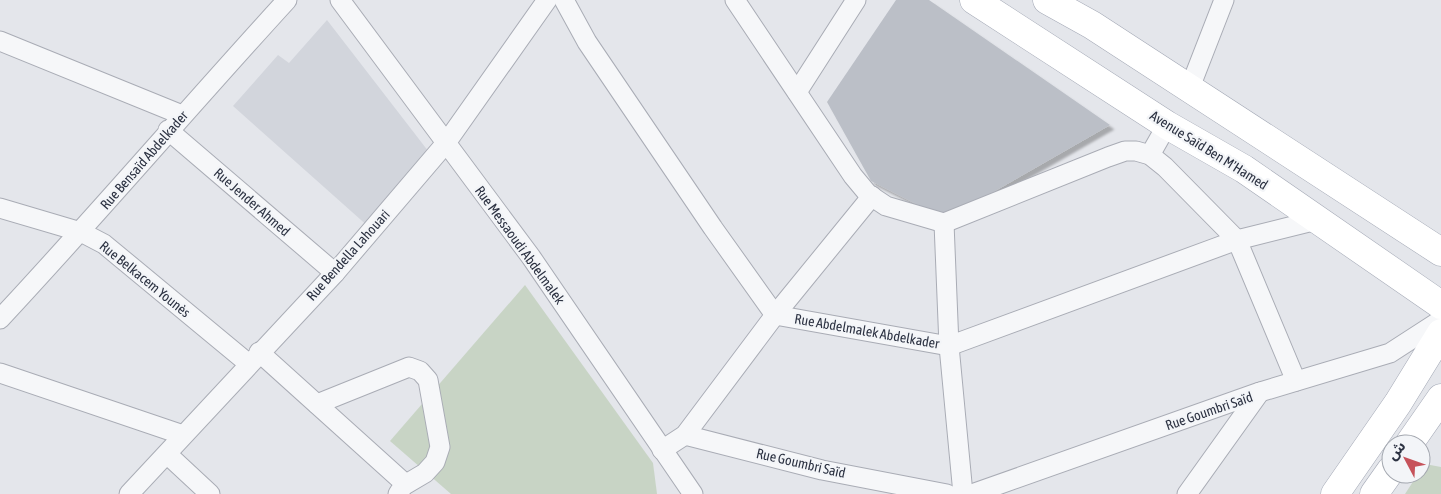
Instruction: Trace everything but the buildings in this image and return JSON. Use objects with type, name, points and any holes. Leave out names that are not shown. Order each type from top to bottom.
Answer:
[{"type":"main road","name":"Avenue Saïd Ben M'Hamed","points":[[974,0],[1167,125],[1244,169],[1441,305]]},
{"type":"main road","points":[[1046,0],[1092,26],[1441,252]]},
{"type":"main road","points":[[1335,494],[1398,403],[1441,333]]},
{"type":"main road","points":[[1416,434],[1441,398]]},
{"type":"street","name":"Rue Bensaïd Abdelkader","points":[[0,319],[81,232],[168,130],[287,0]]},
{"type":"street","name":"Rue Messaoudi Abdelmalek","points":[[340,0],[531,257],[690,493]]},
{"type":"street","name":"Rue Bendella Lahouari","points":[[129,494],[335,273],[446,143],[547,0]]},
{"type":"street","name":"Rue Abdelmalek Abdelkader","points":[[564,0],[587,42],[713,228],[776,315],[949,346],[1237,240],[1317,220]]},
{"type":"street","points":[[735,0],[854,176],[872,196],[886,206],[944,223],[1125,151],[1136,151],[1150,155],[1165,167],[1237,240],[1296,381]]},
{"type":"street","points":[[797,92],[856,0]]},
{"type":"street","points":[[1189,90],[1224,0]]},
{"type":"street","points":[[0,40],[182,115]]},
{"type":"street","points":[[1150,155],[1167,125]]},
{"type":"street","name":"Rue Jender Ahmed","points":[[168,130],[335,273]]},
{"type":"street","points":[[662,450],[685,435],[776,315],[872,196]]},
{"type":"street","name":"Rue Belkacem Younès","points":[[0,208],[81,232],[104,244],[317,404],[401,480],[400,490]]},
{"type":"street","points":[[944,223],[949,346],[963,494]]},
{"type":"street","name":"Rue Goumbri Saïd","points":[[972,494],[1260,392],[1390,353],[1441,320]]},
{"type":"street","points":[[317,404],[409,368],[420,371],[428,380],[440,447],[435,462],[426,473],[400,490]]},
{"type":"street","points":[[0,373],[183,435]]},
{"type":"street","points":[[1188,494],[1260,392]]},
{"type":"street","name":"Rue Goumbri Saïd","points":[[685,435],[822,470],[947,494]]},
{"type":"street","points":[[167,454],[210,494]]},
{"type":"shaded area","points":[[327,20],[432,156],[370,228],[233,106],[278,55],[289,63]]},
{"type":"green space","points":[[525,285],[653,463],[657,494],[451,494],[390,441]]},
{"type":"green space","points":[[1431,465],[1441,467],[1441,494],[1405,494],[1412,484],[1431,484]]}]
